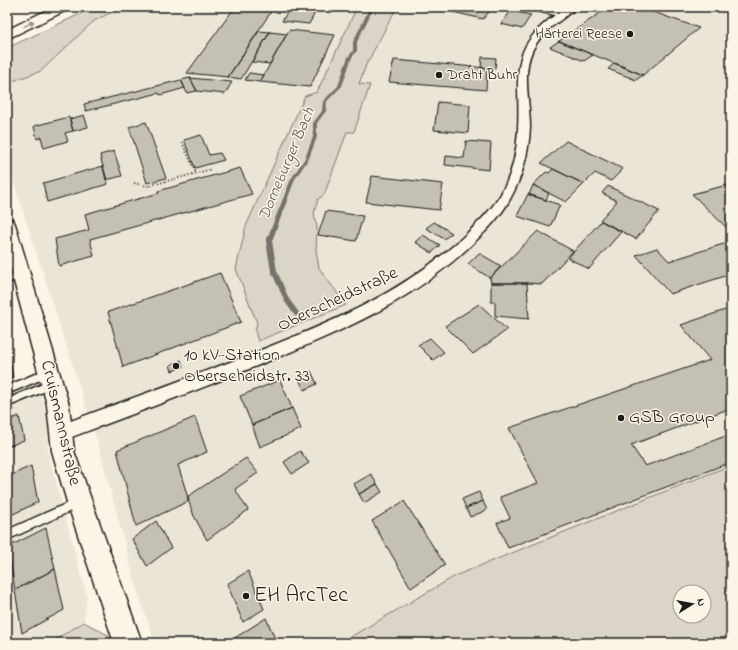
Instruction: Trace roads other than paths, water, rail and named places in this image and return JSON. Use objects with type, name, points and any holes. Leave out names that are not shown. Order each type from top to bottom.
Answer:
[{"type":"highway","points":[[7,22],[38,7]]},
{"type":"highway","points":[[7,34],[63,7]]},
{"type":"highway","points":[[51,13],[75,7]]},
{"type":"street","name":"Oberscheidstraße","points":[[532,7],[567,10]]},
{"type":"street","name":"Oberscheidstraße","points":[[61,433],[199,382],[349,320],[400,295],[440,266],[460,249],[491,216],[511,185],[517,170],[524,141],[523,82],[525,59],[532,43],[545,28],[567,10]]},
{"type":"street","name":"Cruismannstraße","points":[[7,224],[14,278],[51,378],[58,404],[63,451],[128,643]]},
{"type":"lane","points":[[7,390],[51,378]]},
{"type":"lane","points":[[7,403],[51,378]]},
{"type":"lane","points":[[7,535],[79,502]]},
{"type":"waterway","name":"Dorneburger Bach","points":[[297,314],[287,300],[274,271],[269,241],[293,179],[307,158],[315,137],[315,123],[324,111],[325,101],[340,86],[350,57],[355,51],[355,42],[372,7]]},
{"type":"place","name":"Härterei Reese","points":[[630,34]]},
{"type":"place","name":"Draht Buhr","points":[[439,75]]},
{"type":"place","name":"10 kV-Station Oberscheidstr. 33","points":[[176,366]]},
{"type":"place","name":"GSB Group","points":[[621,418]]},
{"type":"place","name":"EH ArcTec","points":[[246,596]]}]
